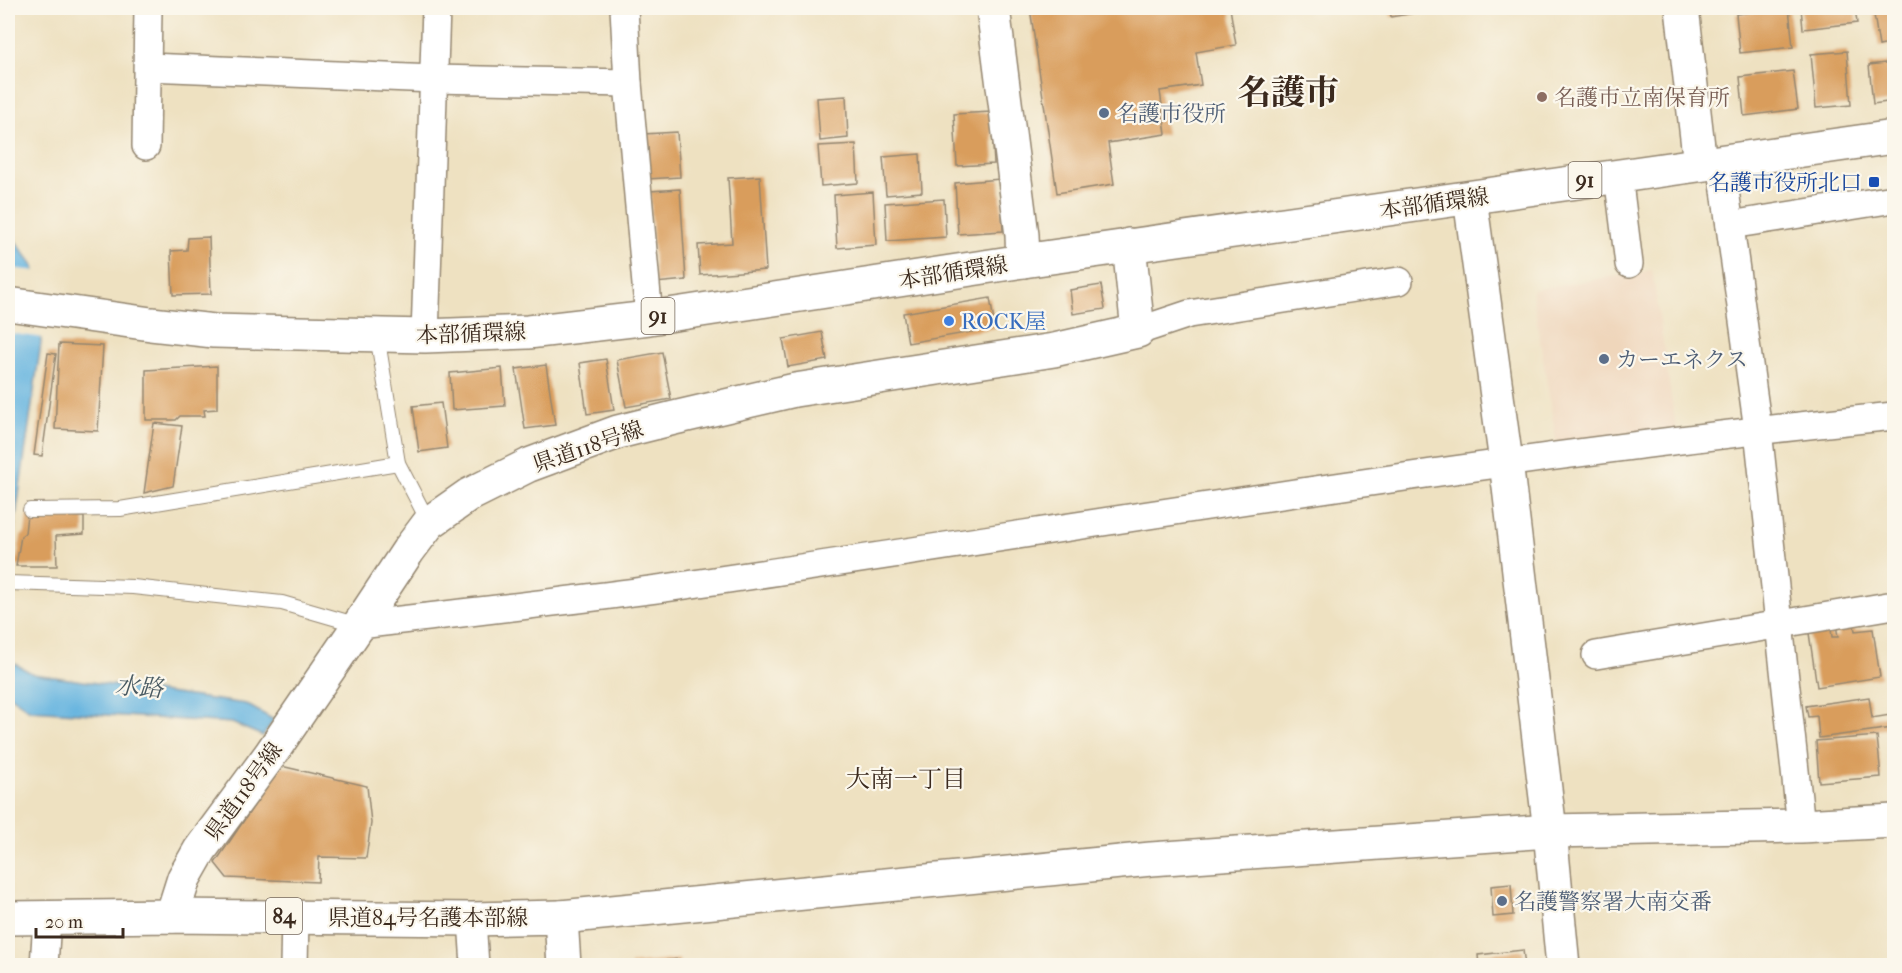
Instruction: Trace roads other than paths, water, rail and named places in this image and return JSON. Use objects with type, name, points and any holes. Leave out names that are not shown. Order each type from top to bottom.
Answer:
[{"type":"main road","points":[[993,8],[1022,235],[1023,261]]},
{"type":"main road","points":[[1682,8],[1710,162]]},
{"type":"main road","name":"本部循環線","points":[[8,304],[214,331],[425,336],[528,332],[649,318],[1129,245],[1894,137]]},
{"type":"main road","points":[[1470,198],[1506,462],[1550,831],[1563,966]]},
{"type":"main road","points":[[1129,245],[1138,331]]},
{"type":"main road","name":"県道118号線","points":[[172,916],[184,878],[200,850],[270,755],[408,551],[429,523],[469,495],[530,465],[618,432],[795,390],[1054,350],[1138,331]]},
{"type":"main road","name":"県道84号名護本部線","points":[[8,918],[295,916],[472,919],[561,916],[1151,859],[1550,831],[1894,822]]},
{"type":"main road","points":[[561,916],[564,966]]},
{"type":"street","points":[[146,146],[148,8]]},
{"type":"street","points":[[425,336],[436,8]]},
{"type":"street","points":[[624,8],[628,83],[649,318]]},
{"type":"street","points":[[148,67],[434,79],[628,83]]},
{"type":"street","points":[[1710,162],[1730,225],[1758,430],[1801,826]]},
{"type":"street","points":[[1618,175],[1629,264]]},
{"type":"street","points":[[1730,225],[1894,199]]},
{"type":"street","points":[[1138,331],[1189,314],[1399,281]]},
{"type":"street","points":[[359,626],[701,583],[1506,462],[1758,430],[1894,416]]},
{"type":"street","points":[[1596,655],[1894,605]]},
{"type":"street","points":[[294,966],[295,916]]},
{"type":"street","points":[[44,966],[47,919]]},
{"type":"street","points":[[472,919],[475,966]]},
{"type":"lane","points":[[377,335],[398,463],[429,523]]},
{"type":"lane","points":[[30,510],[120,509],[398,463]]},
{"type":"lane","points":[[10,583],[133,587],[282,603],[359,626]]},
{"type":"water","points":[[8,231],[33,265],[38,279],[41,343],[8,570]]},
{"type":"water","points":[[8,657],[10,661],[33,674],[246,704],[274,720],[263,736],[232,723],[30,710],[8,694]]},
{"type":"place","name":"名護市立南保育所","points":[[1542,97]]},
{"type":"place","name":"名護市役所","points":[[1104,113]]},
{"type":"place","name":"名護市役所北口","points":[[1874,182]]},
{"type":"place","name":"ROCK屋","points":[[949,321]]},
{"type":"place","name":"カーエネクス","points":[[1604,359]]},
{"type":"place","name":"名護警察署大南交番","points":[[1502,901]]},
{"type":"district","name":"名護市","points":[[1288,92]]},
{"type":"district","name":"大南一丁目","points":[[906,779]]},
{"type":"water label","name":"水路","points":[[139,687]]}]
